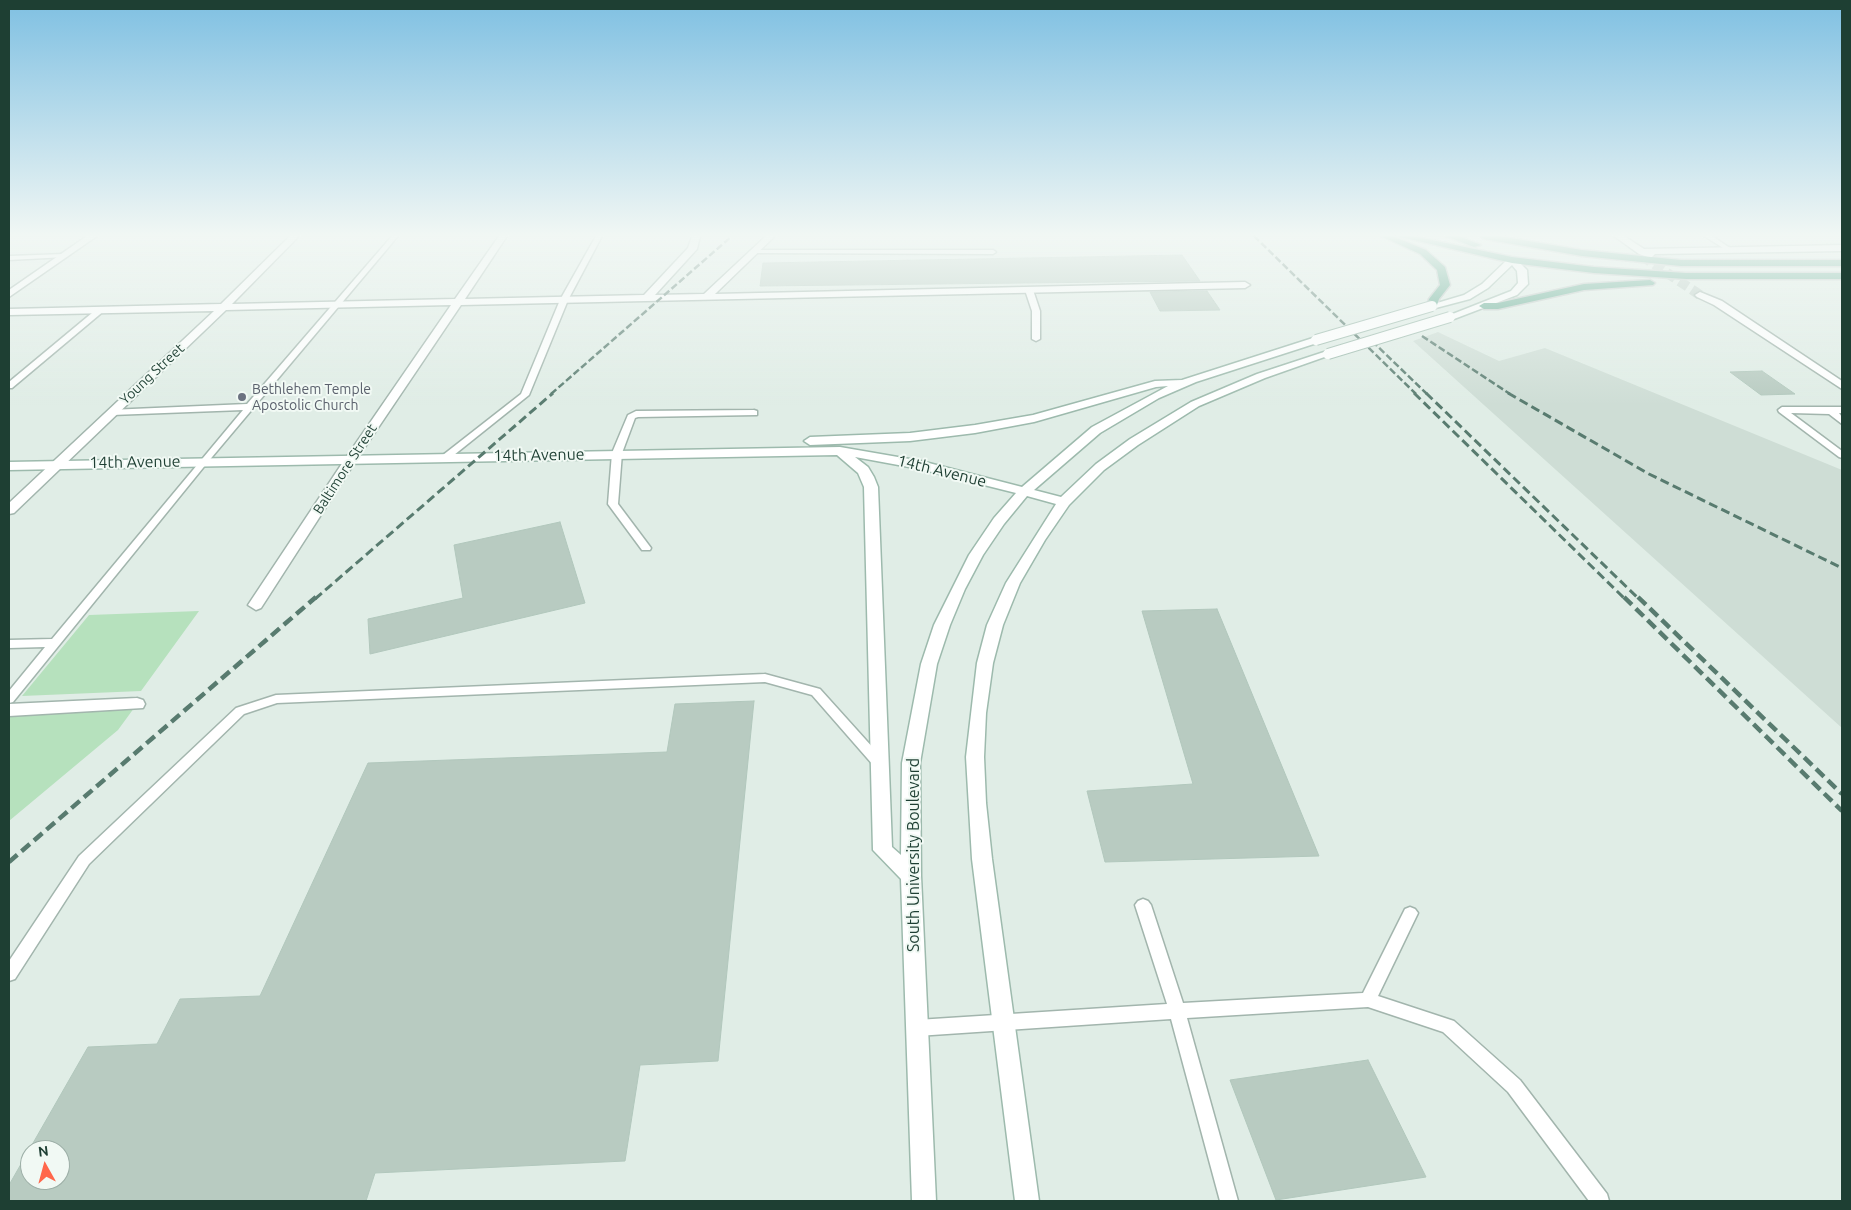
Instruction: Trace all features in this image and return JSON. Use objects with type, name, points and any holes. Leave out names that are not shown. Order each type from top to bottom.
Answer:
[{"type":"main road","points":[[1432,306],[1434,299],[1441,292]]},
{"type":"main road","points":[[1484,306],[1498,306],[1559,292]]},
{"type":"street","name":"Young Street","points":[[9,510],[239,292]]},
{"type":"street","name":"Baltimore Street","points":[[256,605],[351,459],[464,292]]},
{"type":"street","points":[[648,298],[653,292]]},
{"type":"street","points":[[706,297],[711,292]]},
{"type":"street","points":[[9,312],[456,304],[915,292]]},
{"type":"street","name":"South University Boulevard","points":[[924,1201],[911,876],[911,763],[929,664],[942,625],[976,555],[1000,521],[1024,492],[1096,430],[1155,396],[1192,380],[1316,340],[1468,297],[1475,292]]},
{"type":"street","points":[[1027,1201],[978,822],[975,757],[978,713],[985,662],[1004,602],[1038,540],[1064,502],[1100,467],[1134,442],[1195,404],[1261,376],[1484,306],[1515,292]]},
{"type":"street","points":[[1709,297],[1842,386]]},
{"type":"street","points":[[765,451],[793,442],[910,437],[975,429],[1034,418],[1155,384],[1192,380]]},
{"type":"street","points":[[840,451],[863,470],[868,477],[870,487],[879,763],[884,850],[911,876]]},
{"type":"street","name":"14th Avenue","points":[[9,466],[446,456],[840,451],[921,464],[1064,502]]},
{"type":"street","points":[[9,710],[137,704]]},
{"type":"lane","points":[[9,699],[204,461],[346,292]]},
{"type":"lane","points":[[446,456],[525,395],[568,292]]},
{"type":"lane","points":[[1030,292],[1036,311],[1036,338]]},
{"type":"lane","points":[[9,386],[101,310]]},
{"type":"lane","points":[[112,412],[249,407]]},
{"type":"lane","points":[[1838,411],[1782,410],[1842,454]]},
{"type":"lane","points":[[1838,411],[1832,414],[1842,421]]},
{"type":"lane","points":[[646,548],[613,504],[617,454],[631,417],[636,414],[754,413]]},
{"type":"lane","points":[[9,644],[55,643]]},
{"type":"lane","points":[[9,974],[84,860],[240,711],[276,699],[765,678],[816,692],[879,763]]},
{"type":"lane","points":[[1143,904],[1177,1011],[1228,1201]]},
{"type":"lane","points":[[1368,1000],[1410,913]]},
{"type":"lane","points":[[917,1028],[1003,1021],[1368,1000],[1448,1026],[1514,1086],[1600,1201]]},
{"type":"shaded area","points":[[1438,332],[1499,361],[1545,348],[1842,470],[1842,728],[1413,341]]},
{"type":"green space","points":[[199,611],[141,691],[22,696],[89,615]]},
{"type":"green space","points":[[137,704],[118,730],[9,821],[9,710]]},
{"type":"building","points":[[1150,292],[1208,292],[1220,310],[1160,311]]},
{"type":"building","points":[[1762,371],[1795,394],[1761,395],[1730,372]]},
{"type":"building","points":[[560,522],[585,603],[370,654],[368,619],[463,598],[454,545]]},
{"type":"building","points":[[1217,609],[1319,856],[1105,862],[1087,791],[1193,784],[1142,611]]},
{"type":"building","points":[[754,701],[718,1061],[640,1065],[625,1161],[375,1173],[366,1201],[9,1201],[9,1185],[20,1166],[20,1190],[70,1190],[70,1140],[35,1140],[88,1047],[157,1044],[180,999],[260,996],[368,763],[667,752],[675,704]]},
{"type":"building","points":[[1368,1060],[1426,1177],[1276,1200],[1230,1080]]},
{"type":"tunnel","points":[[1696,292],[1700,295]]},
{"type":"railway","points":[[551,394],[667,292]]},
{"type":"railway","points":[[1312,292],[1416,394]]},
{"type":"railway","points":[[1422,336],[1510,394]]},
{"type":"railway","points":[[1372,341],[1427,394]]},
{"type":"railway","points":[[315,599],[553,393]]},
{"type":"railway","points":[[1414,393],[1625,599]]},
{"type":"railway","points":[[1426,393],[1639,599]]},
{"type":"railway","points":[[1508,393],[1649,474],[1842,568]]},
{"type":"railway","points":[[9,862],[316,597]]},
{"type":"railway","points":[[1624,597],[1842,811]]},
{"type":"railway","points":[[1638,597],[1842,794]]},
{"type":"place","name":"Bethlehem Temple Apostolic Church","points":[[242,397]]}]
